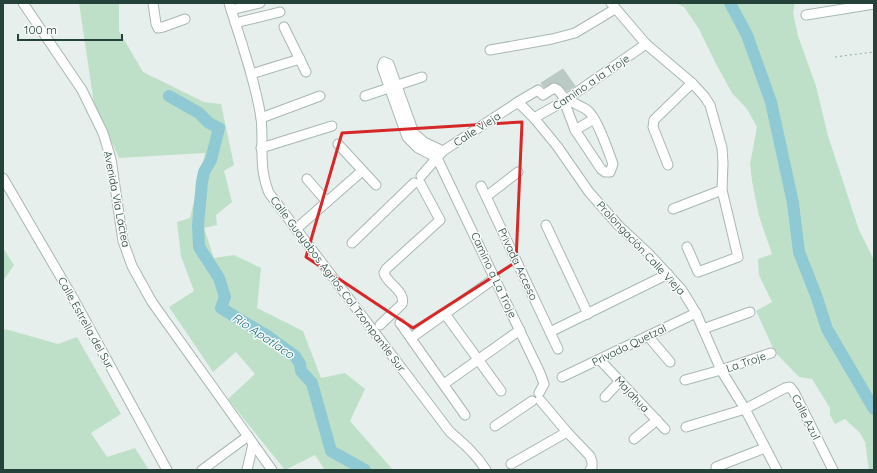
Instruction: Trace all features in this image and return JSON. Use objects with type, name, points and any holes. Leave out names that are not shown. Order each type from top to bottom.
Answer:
[{"type":"street","name":"Avenida Vía Láctea","points":[[23,3],[82,90],[103,133],[111,159],[123,240],[132,266],[152,302],[272,470]]},
{"type":"street","points":[[153,3],[158,28],[185,19]]},
{"type":"street","points":[[230,6],[260,3]]},
{"type":"street","points":[[806,15],[874,4]]},
{"type":"street","name":"Calle Guayabos Agrios Col Tzompantle Sur","points":[[230,6],[251,74],[261,118],[262,164],[264,180],[269,193],[450,432],[468,446],[479,458],[486,470]]},
{"type":"street","points":[[490,50],[552,39],[575,33],[613,6],[646,44],[692,83],[710,105],[720,141],[723,163],[722,190],[738,257],[698,272],[687,247]]},
{"type":"street","points":[[235,23],[280,12]]},
{"type":"street","points":[[284,27],[306,72]]},
{"type":"street","name":"Camino a la Troje","points":[[534,118],[566,100],[646,44]]},
{"type":"street","points":[[382,58],[389,64],[393,87],[414,134],[416,142],[440,154]]},
{"type":"street","points":[[251,74],[300,59]]},
{"type":"street","points":[[366,96],[422,77]]},
{"type":"street","points":[[668,165],[653,127],[654,120],[692,83]]},
{"type":"street","name":"Calle Vieja","points":[[352,243],[418,181],[440,154],[538,90],[543,95],[554,88],[558,90],[566,100]]},
{"type":"street","points":[[261,118],[320,96]]},
{"type":"street","points":[[566,100],[586,109],[594,119],[613,164],[610,172],[604,172],[601,169],[575,130],[566,100]]},
{"type":"street","name":"Prolongación Calle Vieja","points":[[517,103],[534,118],[557,146],[589,192],[619,226],[649,254],[682,290],[696,313],[722,370],[777,470]]},
{"type":"street","points":[[575,130],[594,119]]},
{"type":"street","points":[[261,148],[332,126]]},
{"type":"street","points":[[338,144],[376,185]]},
{"type":"street","name":"Camino a La Troje","points":[[440,154],[544,384],[537,398]]},
{"type":"street","points":[[296,230],[362,171]]},
{"type":"street","points":[[487,196],[518,172]]},
{"type":"street","name":"Calle Estrella del Sur","points":[[3,178],[72,298],[167,470]]},
{"type":"street","points":[[307,179],[327,202]]},
{"type":"street","points":[[380,325],[402,304],[403,300],[402,296],[385,277],[384,273],[386,269],[439,223],[440,220],[418,181]]},
{"type":"street","name":"Privada Acceso","points":[[482,186],[558,349]]},
{"type":"street","points":[[673,209],[722,190]]},
{"type":"street","points":[[546,225],[588,314]]},
{"type":"street","points":[[550,332],[668,274]]},
{"type":"street","points":[[411,338],[495,278]]},
{"type":"street","points":[[703,329],[750,312]]},
{"type":"street","name":"Privada Quetzal","points":[[562,377],[696,313]]},
{"type":"street","points":[[445,314],[502,391]]},
{"type":"street","points":[[400,323],[444,384],[464,415]]},
{"type":"street","points":[[444,384],[520,330]]},
{"type":"street","points":[[648,336],[670,362]]},
{"type":"street","name":"La Troje","points":[[685,380],[722,370],[771,353]]},
{"type":"street","name":"Majahua","points":[[600,360],[665,429]]},
{"type":"street","points":[[605,397],[620,381]]},
{"type":"street","name":"Calle Azul","points":[[744,409],[785,388],[790,388],[794,392],[833,470]]},
{"type":"street","points":[[495,426],[537,398],[590,456],[592,462],[592,467],[590,470]]},
{"type":"street","points":[[686,427],[744,409]]},
{"type":"street","points":[[634,440],[657,420]]},
{"type":"street","points":[[511,464],[567,432]]},
{"type":"street","points":[[202,470],[250,440]]},
{"type":"street","points":[[247,470],[250,440]]},
{"type":"street","points":[[716,467],[765,448]]},
{"type":"path","points":[[835,57],[874,52]]},
{"type":"highlighted area","points":[[522,122],[516,262],[413,328],[306,257],[342,133]]},
{"type":"green space","points":[[79,3],[119,3],[119,31],[143,72],[204,102],[221,104],[234,165],[224,171],[232,202],[216,215],[217,225],[204,228],[214,258],[234,255],[261,268],[257,308],[303,331],[321,378],[345,373],[365,389],[350,421],[393,470],[325,470],[315,455],[285,470],[228,399],[255,374],[236,352],[213,372],[169,307],[194,291],[181,256],[177,222],[190,218],[205,153],[119,158],[94,104]]},
{"type":"green space","points":[[676,3],[795,3],[793,13],[798,36],[816,86],[828,136],[859,230],[874,260],[874,470],[869,470],[865,442],[860,433],[845,419],[835,424],[830,415],[830,408],[812,379],[799,377],[775,352],[756,311],[772,302],[759,275],[758,259],[772,254],[759,216],[752,181],[750,164],[757,127],[747,109],[732,93],[699,29],[684,7]]},
{"type":"green space","points":[[3,248],[14,265],[3,281]]},
{"type":"green space","points":[[5,329],[58,344],[77,337],[121,414],[91,433],[107,457],[135,448],[149,470],[3,470],[3,331]]},
{"type":"building","points":[[563,69],[575,86],[567,91],[561,85],[554,82],[544,87],[541,83]]},
{"type":"waterway","points":[[730,3],[747,35],[771,102],[793,203],[799,252],[816,295],[827,329],[874,409]]},
{"type":"waterway","name":"Rio Apatlaco","points":[[169,96],[199,113],[209,123],[219,128],[211,160],[204,172],[198,225],[199,247],[219,278],[225,297],[221,308],[269,337],[295,356],[300,364],[301,371],[312,383],[331,451],[365,470]]}]
